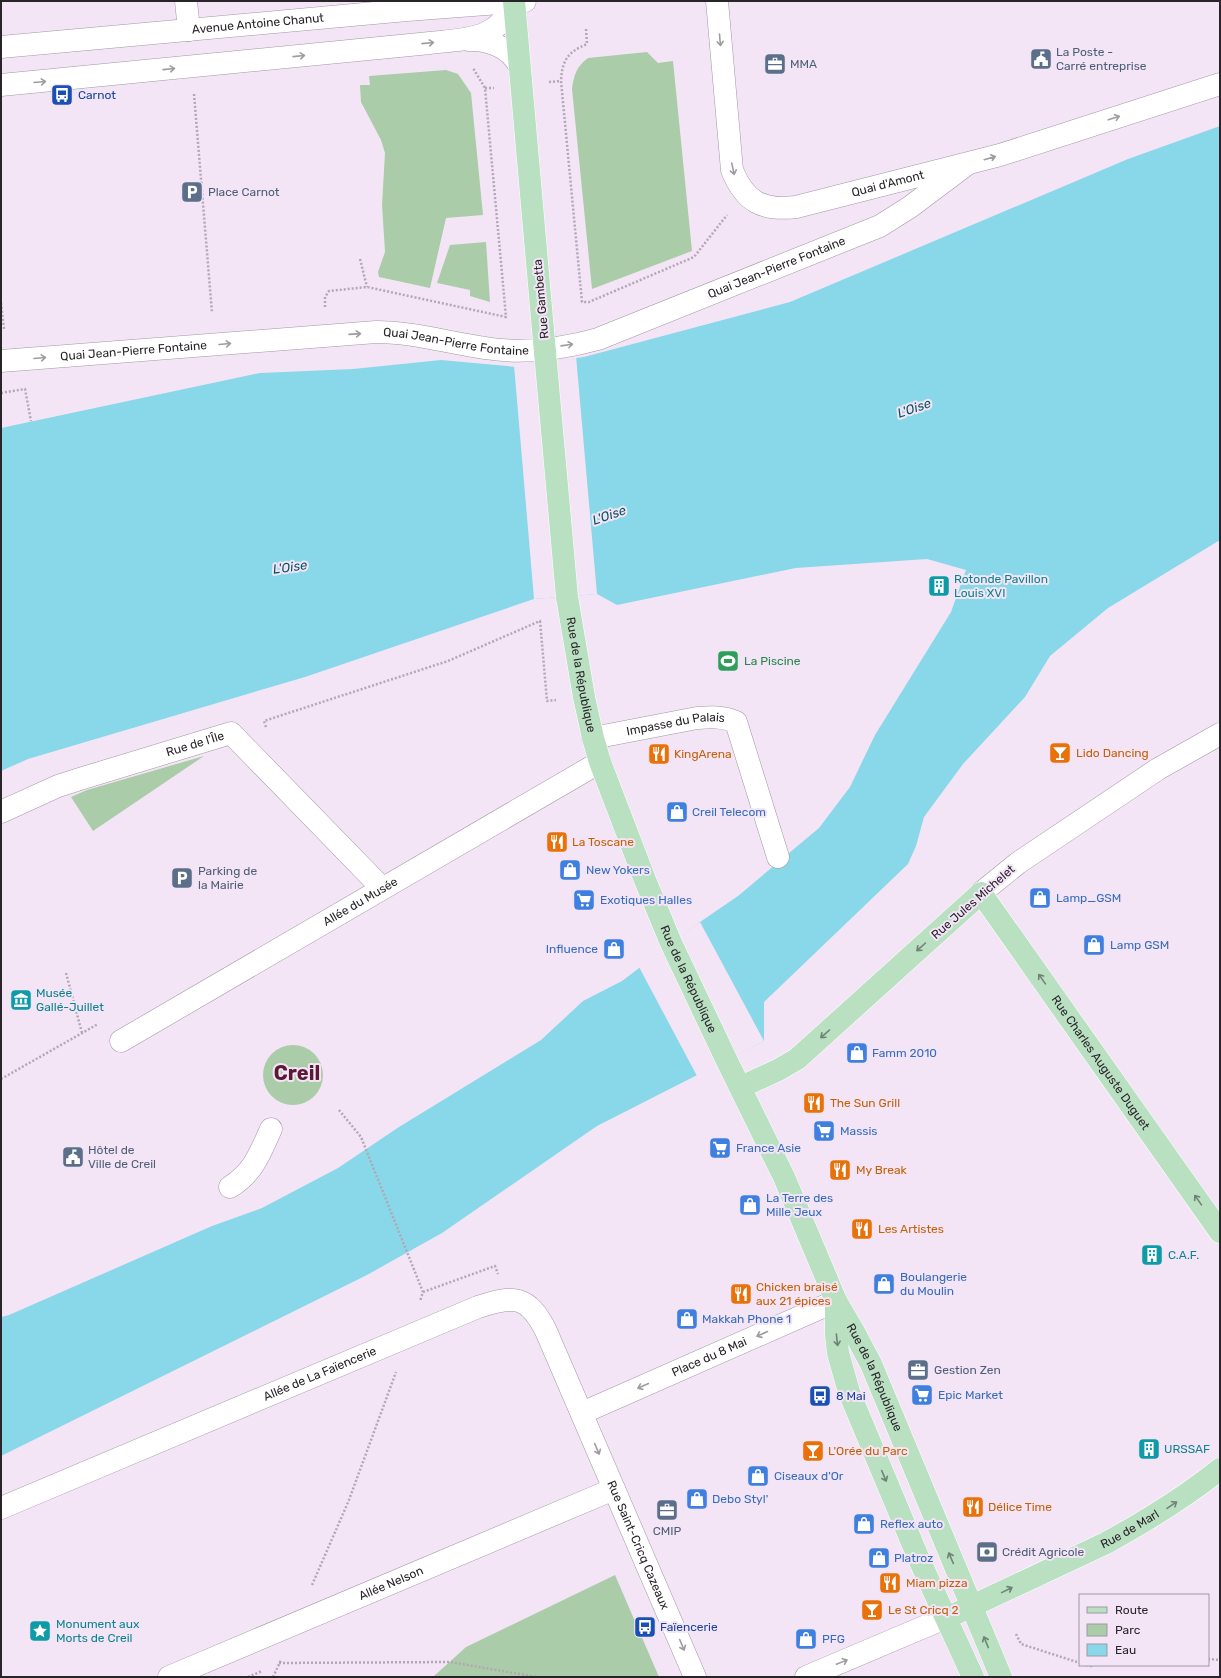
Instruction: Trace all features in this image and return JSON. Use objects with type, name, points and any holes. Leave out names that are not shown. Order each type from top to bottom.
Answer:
[{"type":"main road","name":"Rue Gambetta","points":[[517,1],[519,65],[567,597]]},
{"type":"main road","name":"Rue de la République","points":[[567,597],[585,704],[593,738],[600,762],[645,880],[671,942],[784,1177],[836,1301],[871,1364],[1001,1677]]},
{"type":"main road","name":"Rue Jules Michelet","points":[[741,1087],[778,1070],[797,1059],[981,893]]},
{"type":"main road","name":"Rue Charles Auguste Duguet","points":[[981,893],[1220,1232]]},
{"type":"main road","name":"Rue de la République","points":[[836,1301],[836,1334],[842,1370],[856,1409],[945,1618],[973,1677]]},
{"type":"main road","name":"Rue de Marl","points":[[945,1618],[1106,1543],[1155,1516],[1188,1494],[1220,1469]]},
{"type":"street","points":[[186,1],[189,30]]},
{"type":"street","points":[[1,85],[475,37],[491,31],[504,20],[517,1]]},
{"type":"street","name":"Avenue Antoine Chanut","points":[[1,47],[517,1]]},
{"type":"street","name":"Quai d'Amont","points":[[717,1],[732,170],[738,185],[745,193],[767,207],[779,209],[796,207],[966,164],[1028,146],[1220,84]]},
{"type":"street","points":[[453,40],[491,42],[512,56],[519,65]]},
{"type":"street","name":"Quai Jean-Pierre Fontaine","points":[[1,361],[376,332],[410,334],[498,350],[528,350],[583,343],[605,336],[880,226],[910,207],[966,164]]},
{"type":"street","name":"Impasse du Palais","points":[[593,738],[697,718],[727,718],[736,722],[778,857]]},
{"type":"street","name":"Rue de l'Île","points":[[1,812],[58,786],[231,733],[382,888]]},
{"type":"street","name":"Rue Jules Michelet","points":[[981,893],[1018,863],[1158,769],[1220,734]]},
{"type":"street","name":"Allée du Musée","points":[[121,1041],[600,762]]},
{"type":"street","points":[[230,1187],[242,1180],[254,1165],[271,1129]]},
{"type":"street","name":"Allée de La Faïencerie","points":[[1,1508],[494,1302],[508,1300],[521,1301],[534,1311],[544,1326],[582,1413]]},
{"type":"street","name":"Place du 8 Mai","points":[[582,1413],[836,1301]]},
{"type":"street","name":"Rue Saint-Cricq Cazeaux","points":[[582,1413],[695,1677]]},
{"type":"street","name":"Allée Nelson","points":[[169,1677],[614,1489]]},
{"type":"street","points":[[806,1677],[945,1618]]},
{"type":"path","points":[[586,29],[587,44],[576,49],[568,57],[562,66],[561,81],[582,302],[589,302],[694,257],[728,214]]},
{"type":"path","points":[[544,83],[561,81]]},
{"type":"path","points":[[326,311],[325,297],[329,291],[367,287],[506,317],[485,88]]},
{"type":"path","points":[[194,93],[212,313]]},
{"type":"path","points":[[360,259],[367,287]]},
{"type":"path","points":[[1,304],[4,329]]},
{"type":"path","points":[[1,393],[25,389],[31,421]]},
{"type":"path","points":[[244,746],[270,738],[264,721],[448,661],[540,621],[548,701],[558,700]]},
{"type":"path","points":[[66,973],[82,1033]]},
{"type":"path","points":[[1,1079],[101,1022]]},
{"type":"path","points":[[339,1110],[361,1137],[423,1292]]},
{"type":"path","points":[[273,1677],[350,1500],[411,1336]]},
{"type":"path","points":[[996,1595],[1021,1644],[1079,1663]]},
{"type":"path","points":[[1209,1659],[1220,1660]]},
{"type":"path","points":[[280,1662],[450,1662],[537,1677]]},
{"type":"green space","points":[[647,52],[658,63],[673,61],[692,251],[592,289],[572,89],[574,80],[578,68],[588,58]]},
{"type":"green space","points":[[446,70],[458,74],[471,93],[483,215],[446,218],[430,288],[379,277],[378,272],[385,252],[382,205],[385,153],[381,140],[361,102],[360,85],[370,85],[369,76]]},
{"type":"green space","points":[[486,242],[490,302],[470,296],[470,290],[437,283],[450,245]]},
{"type":"green space","points":[[204,756],[93,831],[71,797],[87,790]]},
{"type":"green space","points":[[287,1045],[299,1045],[310,1050],[318,1058],[323,1069],[321,1087],[310,1100],[299,1105],[287,1105],[276,1100],[268,1092],[263,1081],[263,1069],[268,1058],[276,1050]]},
{"type":"green space","points":[[615,1575],[659,1677],[433,1677],[466,1647]]},
{"type":"water","name":"L'Oise","points":[[1220,126],[1220,540],[1108,608],[1050,656],[1025,697],[963,764],[924,817],[916,846],[908,864],[764,1002],[764,1041],[597,1126],[442,1233],[367,1275],[1,1456],[1,1317],[9,1315],[212,1226],[262,1208],[338,1168],[399,1127],[541,1040],[583,1001],[622,981],[700,922],[738,896],[819,828],[850,787],[875,735],[951,612],[966,570],[927,559],[796,568],[617,605],[597,594],[534,599],[305,677],[28,759],[1,771],[1,428],[260,373],[353,369],[441,360],[517,367],[584,357],[790,302],[1128,159]]},
{"type":"pier","points":[[576,356],[597,594],[534,599],[514,365]]},
{"type":"pier","points":[[700,922],[764,1041],[697,1076],[639,967]]},
{"type":"place","name":"La Poste - Carré entreprise","points":[[1041,59]]},
{"type":"place","name":"MMA","points":[[775,64]]},
{"type":"place","name":"Carnot","points":[[62,95]]},
{"type":"place","name":"Place Carnot","points":[[192,192]]},
{"type":"place","name":"Rotonde Pavillon Louis XVI","points":[[939,586]]},
{"type":"place","name":"La Piscine","points":[[728,661]]},
{"type":"place","name":"Lido Dancing","points":[[1060,753]]},
{"type":"place","name":"KingArena","points":[[659,754]]},
{"type":"place","name":"Creil Telecom","points":[[677,812]]},
{"type":"place","name":"La Toscane","points":[[557,842]]},
{"type":"place","name":"New Yokers","points":[[570,870]]},
{"type":"place","name":"Parking de la Mairie","points":[[182,878]]},
{"type":"place","name":"Lamp_GSM","points":[[1040,898]]},
{"type":"place","name":"Exotiques Halles","points":[[584,900]]},
{"type":"place","name":"Lamp GSM","points":[[1094,945]]},
{"type":"place","name":"Influence","points":[[614,949]]},
{"type":"place","name":"Musée Gallé-Juillet","points":[[21,1000]]},
{"type":"place","name":"Famm 2010","points":[[857,1053]]},
{"type":"place","name":"The Sun Grill","points":[[814,1103]]},
{"type":"place","name":"Massis","points":[[824,1131]]},
{"type":"place","name":"France Asie","points":[[720,1148]]},
{"type":"place","name":"Hôtel de Ville de Creil","points":[[73,1157]]},
{"type":"place","name":"My Break","points":[[840,1170]]},
{"type":"place","name":"La Terre des Mille Jeux","points":[[750,1205]]},
{"type":"place","name":"Les Artistes","points":[[862,1229]]},
{"type":"place","name":"C.A.F.","points":[[1152,1255]]},
{"type":"place","name":"Boulangerie du Moulin","points":[[884,1284]]},
{"type":"place","name":"Chicken braisé aux 21 épices","points":[[741,1294]]},
{"type":"place","name":"Makkah Phone 1","points":[[687,1319]]},
{"type":"place","name":"Gestion Zen","points":[[918,1370]]},
{"type":"place","name":"Epic Market","points":[[922,1395]]},
{"type":"place","name":"8 Mai","points":[[820,1396]]},
{"type":"place","name":"URSSAF","points":[[1149,1449]]},
{"type":"place","name":"L'Orée du Parc","points":[[813,1451]]},
{"type":"place","name":"Ciseaux d'Or","points":[[758,1476]]},
{"type":"place","name":"Debo Styl'","points":[[697,1499]]},
{"type":"place","name":"Délice Time","points":[[973,1507]]},
{"type":"place","name":"CMIP","points":[[667,1510]]},
{"type":"place","name":"Reflex auto","points":[[864,1524]]},
{"type":"place","name":"Crédit Agricole","points":[[987,1552]]},
{"type":"place","name":"Platroz","points":[[879,1558]]},
{"type":"place","name":"Miam pizza","points":[[890,1583]]},
{"type":"place","name":"Le St Cricq 2","points":[[872,1610]]},
{"type":"place","name":"Faïencerie","points":[[645,1627]]},
{"type":"place","name":"Monument aux Morts de Creil","points":[[40,1631]]},
{"type":"place","name":"PFG","points":[[806,1639]]},
{"type":"district","name":"Creil","points":[[297,1073]]}]
